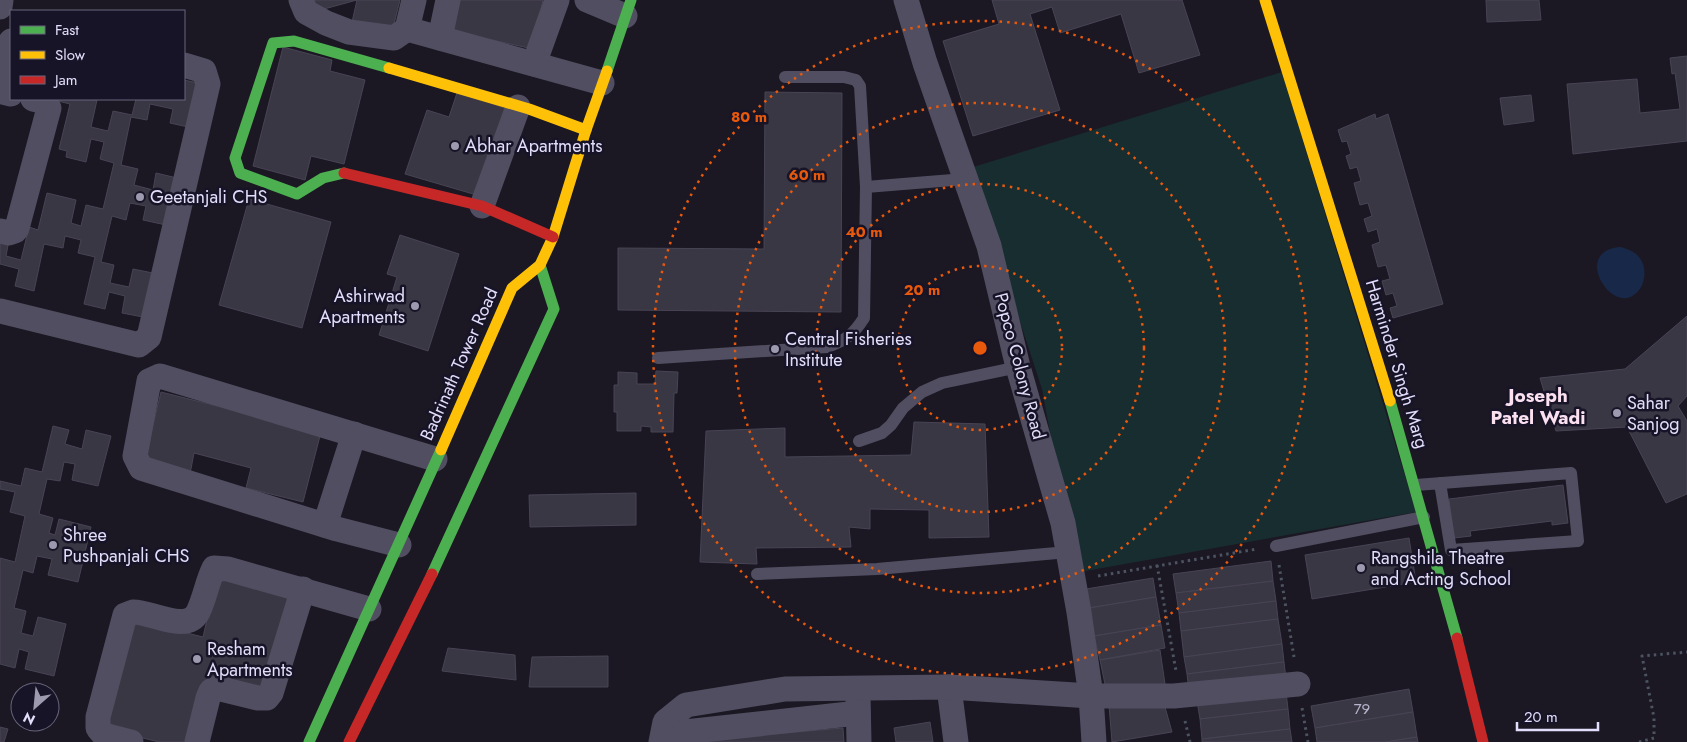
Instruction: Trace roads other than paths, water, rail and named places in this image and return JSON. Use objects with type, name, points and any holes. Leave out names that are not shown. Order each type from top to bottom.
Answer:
[{"type":"street","points":[[0,7],[1,0]]},
{"type":"street","points":[[301,0],[306,12],[326,23],[350,32],[394,38],[407,29],[414,0]]},
{"type":"street","points":[[440,38],[448,0]]},
{"type":"street","points":[[534,64],[557,0]]},
{"type":"street","points":[[587,0],[628,8]]},
{"type":"street","name":"Popco Colony Road","points":[[906,0],[925,63],[988,246],[1018,366],[1063,523],[1074,580],[1091,696],[1094,742]]},
{"type":"street","name":"Harminder Singh Marg","points":[[1265,0],[1416,484],[1461,650],[1483,742]]},
{"type":"street","name":"Badrinath Tower Road","points":[[309,742],[399,545],[512,288],[540,265],[553,237],[586,130],[628,8]]},
{"type":"street","points":[[407,29],[602,84]]},
{"type":"street","points":[[553,237],[482,206],[346,173],[324,178],[297,194],[240,173],[235,158],[273,43],[294,41],[529,109],[586,130]]},
{"type":"street","points":[[5,92],[10,50]]},
{"type":"street","points":[[0,311],[138,345],[149,337],[208,84],[204,71],[185,65]]},
{"type":"street","points":[[0,231],[9,233],[17,228],[49,108],[46,102],[37,100]]},
{"type":"street","points":[[482,206],[518,107]]},
{"type":"street","points":[[349,742],[417,606],[554,309],[540,265]]},
{"type":"street","points":[[399,545],[325,525],[141,468],[135,456],[149,381],[160,376],[436,460]]},
{"type":"street","points":[[325,525],[354,434]]},
{"type":"street","points":[[131,742],[104,736],[98,728],[98,717],[125,615],[133,612],[182,622],[192,620],[198,613],[214,568],[228,569],[369,609]]},
{"type":"street","points":[[198,742],[211,691],[218,688],[258,698],[267,698],[271,693],[303,589]]},
{"type":"street","points":[[661,742],[665,722],[686,705],[785,689],[949,687],[1091,696],[1181,695],[1298,684]]},
{"type":"street","points":[[949,687],[956,742]]},
{"type":"street","points":[[858,688],[859,742]]},
{"type":"street","points":[[674,742],[685,732],[858,713]]},
{"type":"lane","points":[[658,358],[827,347],[843,341],[855,331],[864,318],[866,187],[860,86],[856,80],[844,77],[785,78]]},
{"type":"lane","points":[[866,187],[965,178]]},
{"type":"lane","points":[[859,441],[882,433],[903,408],[922,392],[942,383],[1018,366]]},
{"type":"lane","points":[[1416,484],[1571,472],[1578,541],[1451,550],[1440,483]]},
{"type":"lane","points":[[1276,546],[1424,517]]},
{"type":"lane","points":[[758,574],[877,568],[1068,552]]},
{"type":"water","points":[[1621,247],[1636,254],[1641,260],[1644,270],[1642,286],[1635,294],[1625,298],[1616,296],[1607,289],[1600,280],[1597,269],[1599,259],[1606,251]]},
{"type":"place","name":"Abhar Apartments","points":[[455,146]]},
{"type":"place","name":"Geetanjali CHS","points":[[140,197]]},
{"type":"place","name":"Ashirwad Apartments","points":[[415,306]]},
{"type":"place","name":"Central Fisheries Institute","points":[[775,349]]},
{"type":"place","name":"Sahar Sanjog","points":[[1617,413]]},
{"type":"place","name":"Shree Pushpanjali CHS","points":[[53,545]]},
{"type":"place","name":"Rangshila Theatre and Acting School","points":[[1361,568]]},
{"type":"place","name":"Resham Apartments","points":[[197,659]]},
{"type":"district","name":"Joseph Patel Wadi","points":[[1538,406]]}]
